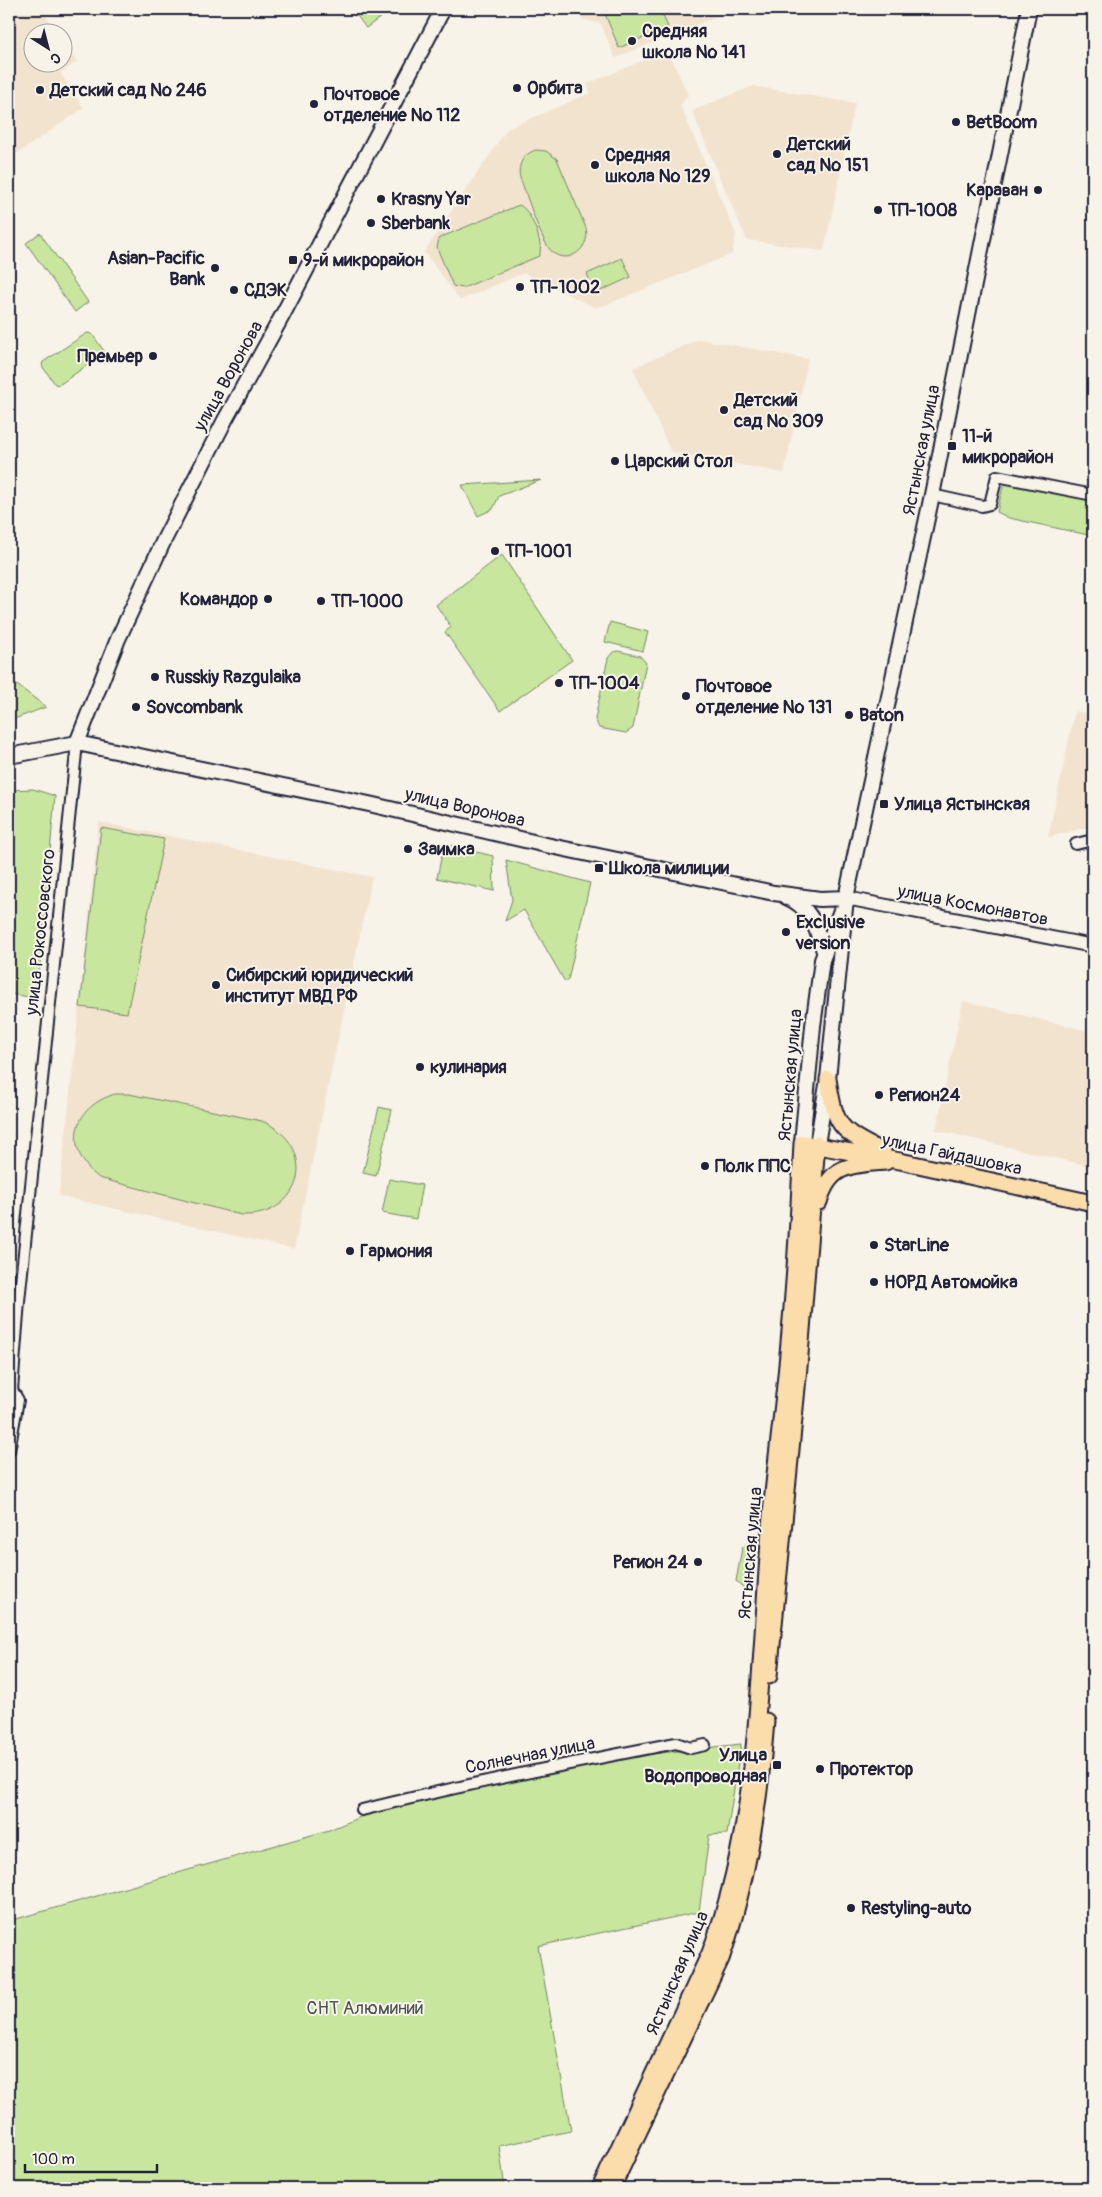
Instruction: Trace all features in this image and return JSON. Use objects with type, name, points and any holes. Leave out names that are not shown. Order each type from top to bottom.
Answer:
[{"type":"main road","name":"улица Воронова","points":[[77,743],[118,639],[164,540],[225,420],[290,301],[443,9]]},
{"type":"main road","name":"Ястынская улица","points":[[600,2188],[710,1953],[721,1923],[737,1863],[746,1815],[754,1737],[771,1521],[809,1144],[828,1079],[846,898],[932,495],[1029,9]]},
{"type":"main road","name":"улица Воронова","points":[[9,756],[77,743],[369,804],[546,845],[774,893],[820,899],[846,898]]},
{"type":"main road","points":[[774,893],[794,900],[807,911],[813,918],[824,951]]},
{"type":"main road","name":"Ястынская улица","points":[[612,2188],[721,1959],[733,1925],[746,1871],[763,1766],[770,1662],[781,1567],[809,1244],[809,1144],[813,1026],[824,951],[846,898]]},
{"type":"main road","points":[[828,1079],[832,1106],[842,1129],[900,1161]]},
{"type":"main road","name":"улица Гайдашовка","points":[[809,1144],[900,1161],[1093,1203]]},
{"type":"main road","points":[[809,1244],[824,1185],[836,1172],[846,1168],[900,1161]]},
{"type":"street","points":[[932,495],[982,506],[990,504],[998,476],[1093,495]]},
{"type":"street","name":"улица Рокоссовского","points":[[9,1451],[18,1400],[12,1390],[19,1301],[77,743]]},
{"type":"street","points":[[1076,844],[1093,840]]},
{"type":"street","name":"улица Космонавтов","points":[[846,898],[1093,946]]},
{"type":"street","name":"Солнечная улица","points":[[362,1810],[456,1786],[583,1760],[676,1743],[691,1748],[705,1745]]},
{"type":"shaded area","name":"Детский сад № 246","points":[[13,9],[41,9],[50,22],[22,22],[22,72],[62,72],[60,73],[84,108],[9,159],[9,11]]},
{"type":"shaded area","name":"Средняя школа № 141","points":[[578,9],[735,9],[615,58],[601,24],[582,19]]},
{"type":"shaded area","name":"Средняя школа № 129","points":[[668,50],[688,95],[680,105],[736,234],[732,254],[603,306],[594,307],[524,273],[460,300],[424,252],[507,129],[590,93],[587,84]]},
{"type":"shaded area","name":"Детский сад № 246","points":[[72,54],[77,62],[72,65]]},
{"type":"shaded area","name":"Детский сад № 151","points":[[753,86],[855,103],[824,251],[747,240],[728,197],[692,111]]},
{"type":"shaded area","name":"Детский сад № 309","points":[[699,339],[808,359],[784,473],[671,452],[633,368]]},
{"type":"shaded area","points":[[1075,711],[1093,715],[1093,826],[1048,837]]},
{"type":"shaded area","name":"Сибирский юридический институт МВД РФ","points":[[99,822],[372,877],[294,1249],[59,1196]]},
{"type":"shaded area","points":[[963,1001],[1093,1032],[1093,1167],[936,1130]]},
{"type":"shaded area","points":[[9,1132],[16,1132],[9,1209]]},
{"type":"green space","points":[[352,9],[392,9],[366,28]]},
{"type":"green space","points":[[603,9],[660,9],[668,27],[619,48]]},
{"type":"green space","points":[[536,150],[546,151],[557,159],[586,228],[585,244],[575,254],[568,257],[561,257],[548,247],[536,222],[520,178],[519,169],[524,157]]},
{"type":"green space","points":[[519,205],[528,213],[532,220],[540,244],[539,256],[463,288],[453,286],[437,248],[439,238]]},
{"type":"green space","points":[[40,233],[88,302],[75,312],[26,243]]},
{"type":"green space","points":[[622,258],[631,277],[596,293],[587,274]]},
{"type":"green space","points":[[87,333],[92,334],[104,351],[103,354],[59,385],[55,384],[42,366],[43,362]]},
{"type":"green space","points":[[541,480],[499,496],[493,509],[478,516],[462,485]]},
{"type":"green space","points":[[1004,482],[1093,500],[1093,536],[1009,518],[997,512]]},
{"type":"green space","points":[[502,555],[572,660],[500,711],[445,632],[451,627],[436,605]]},
{"type":"green space","points":[[610,622],[648,632],[643,651],[605,642]]},
{"type":"green space","points":[[618,651],[640,656],[646,663],[633,728],[626,733],[599,728],[595,719],[608,658],[613,652]]},
{"type":"green space","points":[[9,684],[17,685],[46,707],[9,721]]},
{"type":"green space","points":[[33,789],[55,796],[37,998],[9,994],[9,790]]},
{"type":"green space","points":[[101,828],[164,839],[127,1013],[80,1007]]},
{"type":"green space","points":[[444,844],[493,856],[494,891],[437,878]]},
{"type":"green space","points":[[506,860],[590,883],[568,980],[565,982],[524,910],[505,921],[512,900]]},
{"type":"green space","points":[[115,1094],[129,1094],[262,1121],[280,1132],[292,1146],[297,1162],[297,1178],[291,1193],[279,1205],[262,1213],[241,1215],[99,1178],[80,1155],[77,1143],[77,1130],[81,1119],[89,1109],[100,1100]]},
{"type":"green space","points":[[379,1107],[392,1110],[376,1176],[363,1173]]},
{"type":"green space","points":[[389,1179],[422,1185],[416,1219],[382,1213]]},
{"type":"green space","points":[[749,1542],[754,1549],[751,1584],[744,1588],[736,1581],[742,1548]]},
{"type":"green space","name":"СНТ Алюминий","points":[[741,1744],[727,1834],[709,1835],[699,1912],[538,1946],[571,2131],[499,2146],[505,2188],[9,2188],[9,1921],[329,1830],[363,1816],[598,1760]]},
{"type":"place","name":"Средняя школа № 141","points":[[632,41]]},
{"type":"place","name":"Орбита","points":[[517,88]]},
{"type":"place","name":"Детский сад № 246","points":[[40,90]]},
{"type":"place","name":"Почтовое отделение № 112","points":[[314,104]]},
{"type":"place","name":"BetBoom","points":[[956,122]]},
{"type":"place","name":"Детский сад № 151","points":[[777,154]]},
{"type":"place","name":"Средняя школа № 129","points":[[595,165]]},
{"type":"place","name":"Караван","points":[[1038,190]]},
{"type":"place","name":"Krasny Yar","points":[[381,199]]},
{"type":"place","name":"ТП-1008","points":[[878,210]]},
{"type":"place","name":"Sberbank","points":[[371,223]]},
{"type":"place","name":"9-й микрорайон","points":[[293,260]]},
{"type":"place","name":"Asian-Pacific Bank","points":[[215,268]]},
{"type":"place","name":"ТП-1002","points":[[520,287]]},
{"type":"place","name":"СДЭК","points":[[234,290]]},
{"type":"place","name":"Премьер","points":[[153,356]]},
{"type":"place","name":"Детский сад № 309","points":[[724,410]]},
{"type":"place","name":"11-й микрорайон","points":[[952,446]]},
{"type":"place","name":"Царский Стол","points":[[615,461]]},
{"type":"place","name":"ТП-1001","points":[[495,551]]},
{"type":"place","name":"Командор","points":[[268,599]]},
{"type":"place","name":"ТП-1000","points":[[321,601]]},
{"type":"place","name":"Russkiy Razgulaika","points":[[155,677]]},
{"type":"place","name":"ТП-1004","points":[[559,683]]},
{"type":"place","name":"Почтовое отделение № 131","points":[[686,696]]},
{"type":"place","name":"Sovcombank","points":[[136,707]]},
{"type":"place","name":"Baton","points":[[849,715]]},
{"type":"place","name":"Улица Ястынская","points":[[884,804]]},
{"type":"place","name":"Заимка","points":[[408,849]]},
{"type":"place","name":"Школа милиции","points":[[599,868]]},
{"type":"place","name":"Exclusive version","points":[[786,932]]},
{"type":"place","name":"Сибирский юридический институт МВД РФ","points":[[216,985]]},
{"type":"place","name":"кулинария","points":[[420,1067]]},
{"type":"place","name":"Регион24","points":[[879,1095]]},
{"type":"place","name":"Полк ППС","points":[[705,1166]]},
{"type":"place","name":"StarLine","points":[[874,1245]]},
{"type":"place","name":"Гармония","points":[[350,1251]]},
{"type":"place","name":"НОРД Автомойка","points":[[874,1282]]},
{"type":"place","name":"Регион 24","points":[[698,1562]]},
{"type":"place","name":"Улица Водопроводная","points":[[777,1765]]},
{"type":"place","name":"Протектор","points":[[820,1769]]},
{"type":"place","name":"Restyling-auto","points":[[851,1908]]}]
